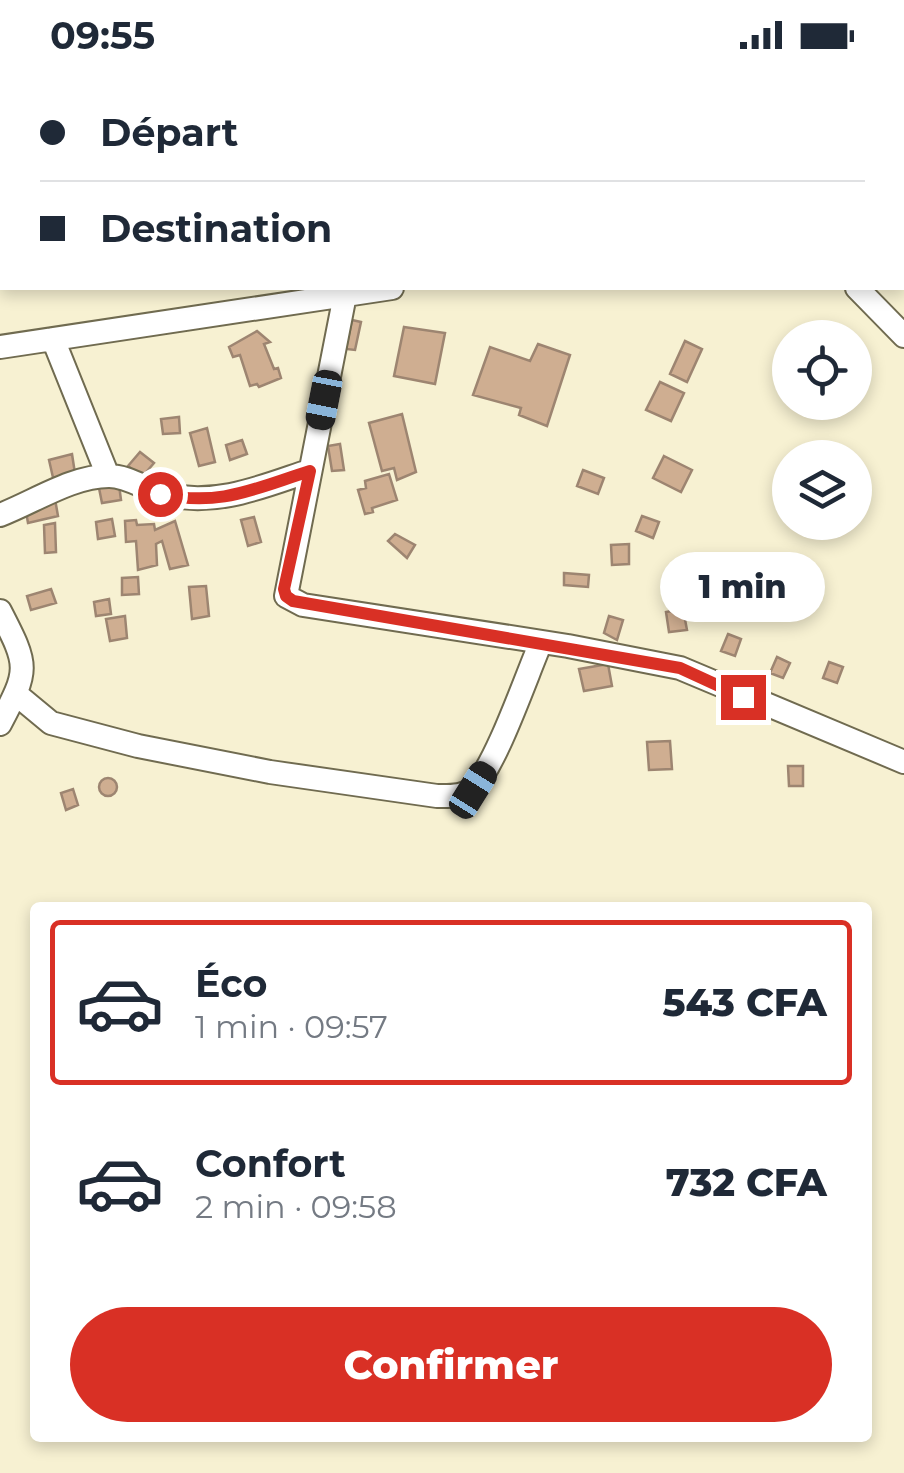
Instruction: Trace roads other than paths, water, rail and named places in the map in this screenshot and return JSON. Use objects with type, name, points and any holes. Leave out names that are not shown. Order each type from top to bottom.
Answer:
[{"type":"street","points":[[0,347],[379,290]]},
{"type":"street","points":[[859,290],[904,336]]},
{"type":"street","points":[[345,295],[286,596],[303,605],[541,642],[699,674],[743,697],[904,762]]},
{"type":"street","points":[[53,339],[108,476]]},
{"type":"street","points":[[0,515],[90,478],[108,476],[196,502],[230,497],[310,471]]},
{"type":"street","points":[[0,611],[24,657],[16,694],[0,724]]},
{"type":"street","points":[[16,694],[52,723],[138,746],[270,772],[437,796],[461,795],[473,790],[488,767],[541,642]]}]
